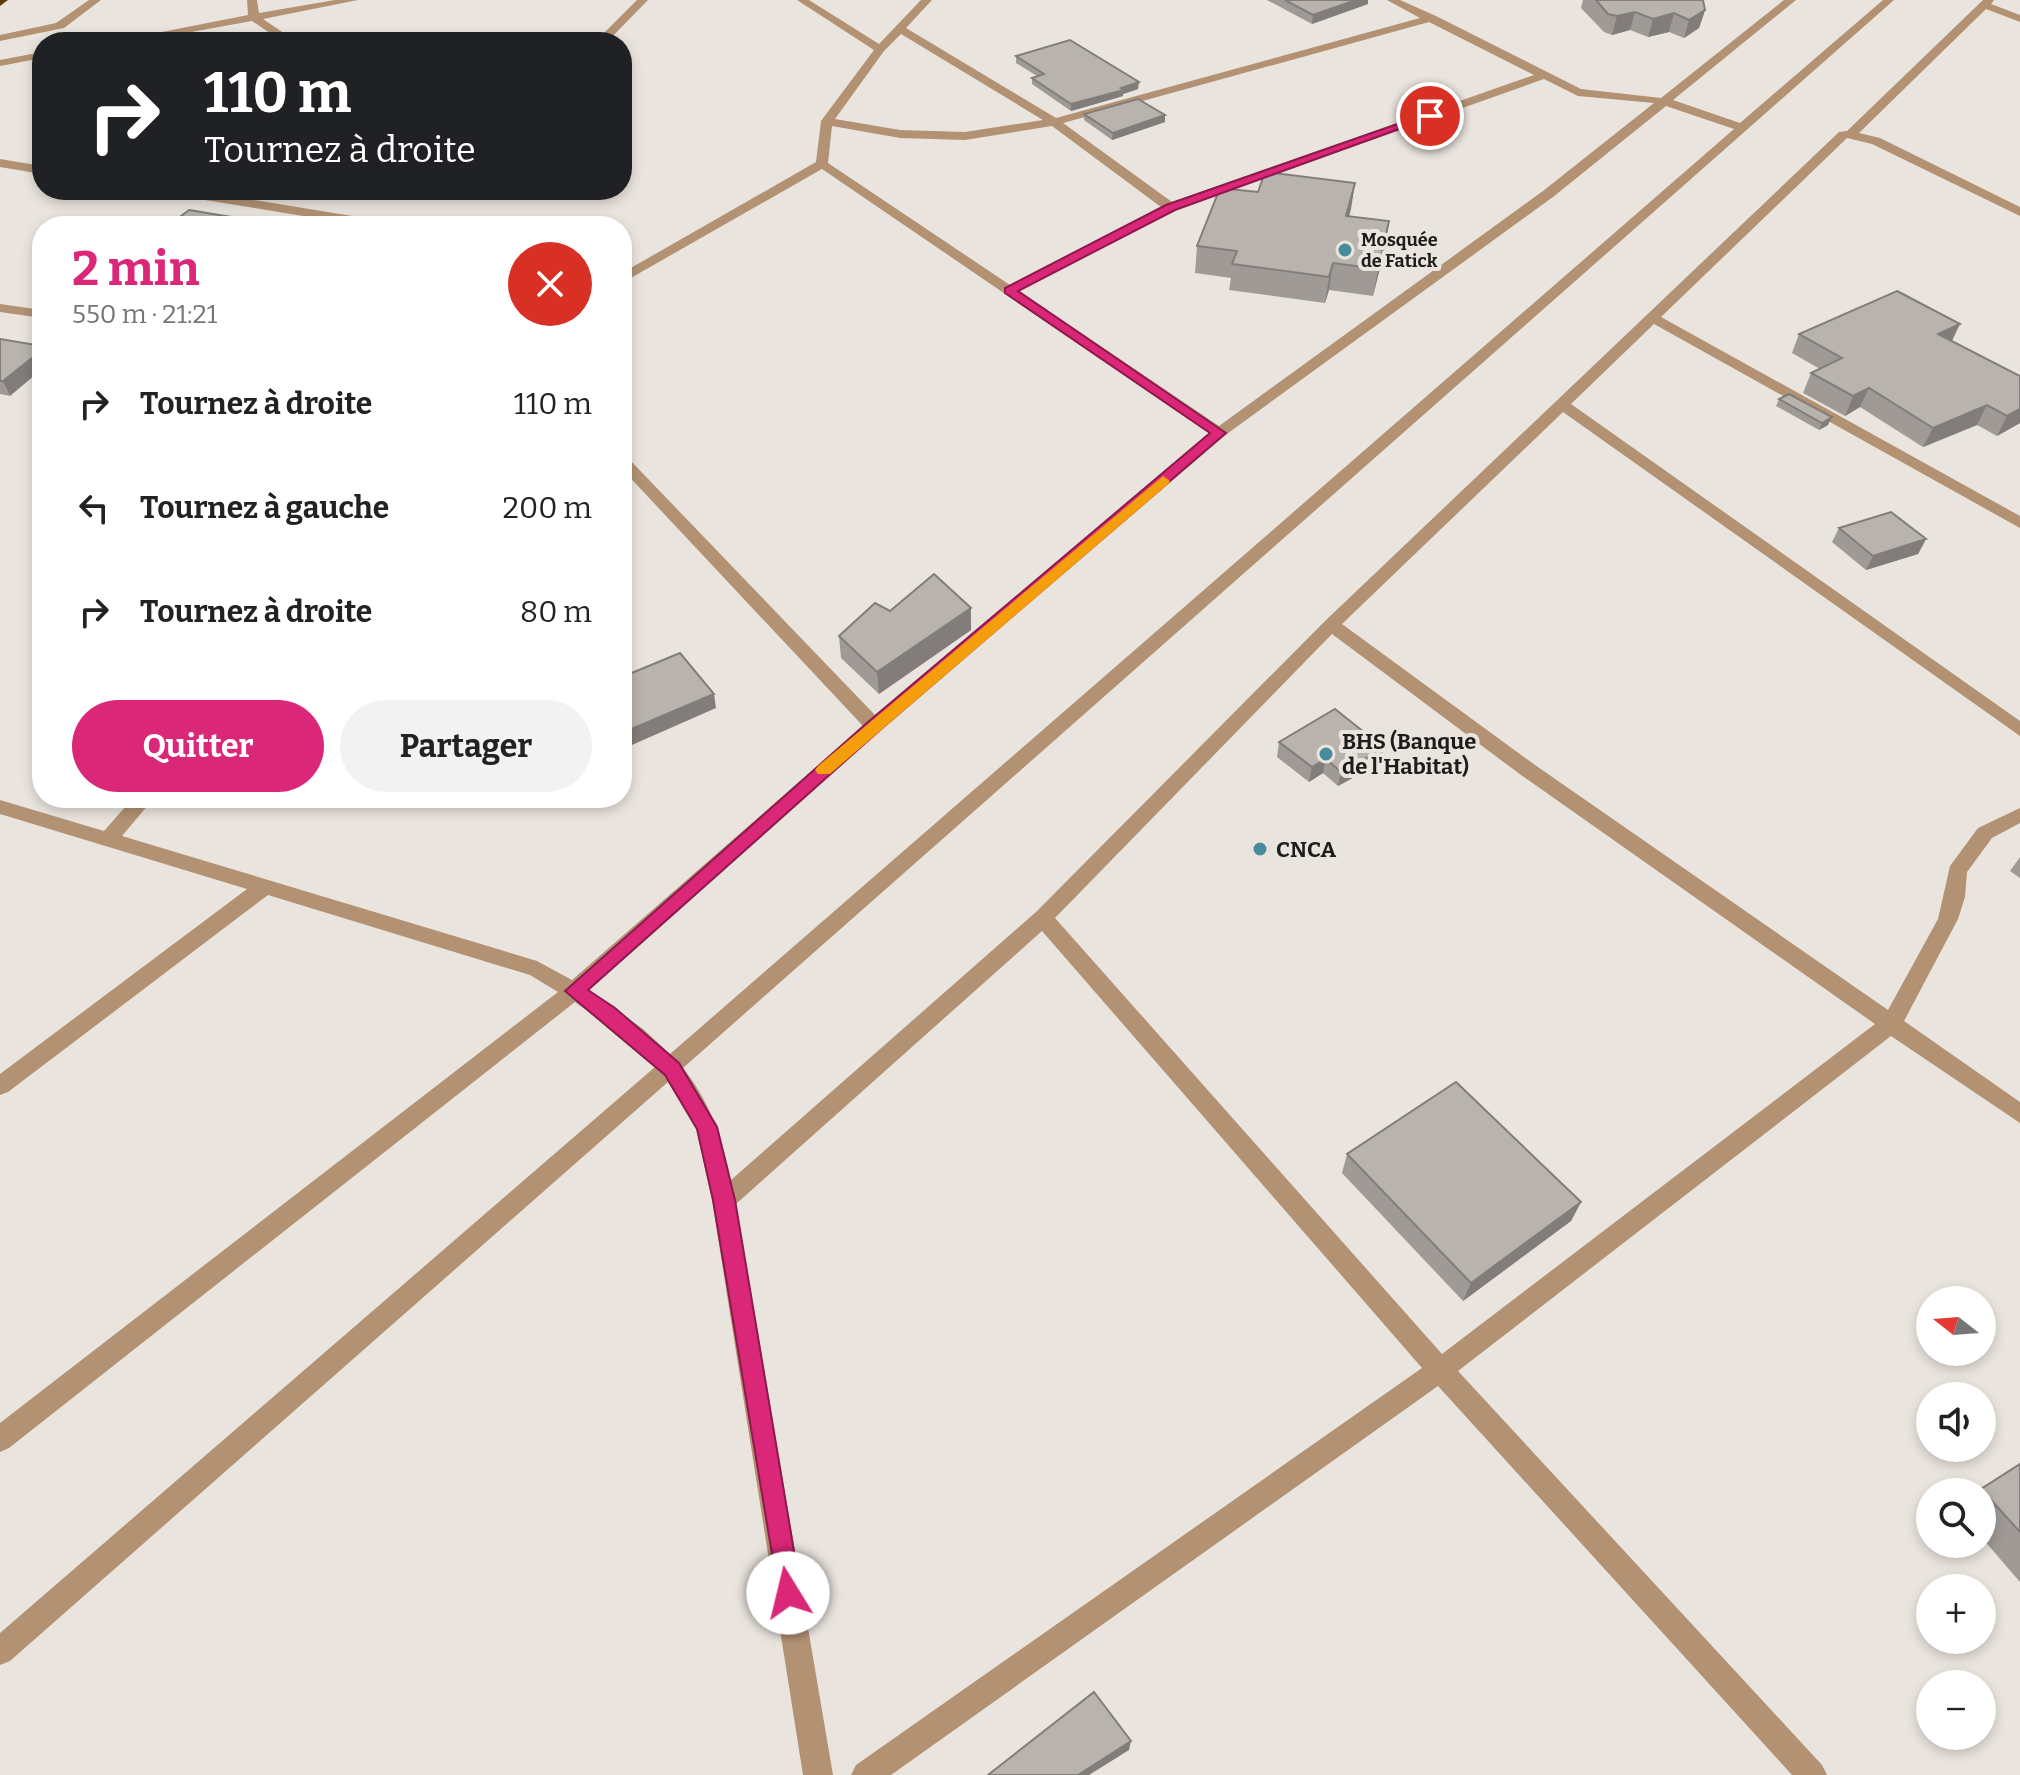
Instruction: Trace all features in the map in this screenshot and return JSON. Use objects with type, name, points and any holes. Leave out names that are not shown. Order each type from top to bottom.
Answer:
[{"type":"street","points":[[0,38],[60,26],[96,0]]},
{"type":"street","points":[[252,0],[254,18],[272,32]]},
{"type":"street","points":[[174,32],[353,0]]},
{"type":"street","points":[[611,32],[643,0]]},
{"type":"street","points":[[802,0],[880,49]]},
{"type":"street","points":[[822,164],[827,121],[880,49],[927,0]]},
{"type":"street","points":[[1392,0],[1578,92],[1605,99],[1637,98],[1665,102],[1742,128]]},
{"type":"street","points":[[0,1439],[574,991],[874,726],[1219,433],[1548,194],[1791,0]]},
{"type":"street","points":[[0,1651],[672,1069],[978,795],[1889,0]]},
{"type":"street","points":[[1851,134],[1986,3],[2020,19]]},
{"type":"street","points":[[827,121],[900,134],[965,136],[1054,122],[1432,18]]},
{"type":"street","points":[[899,28],[1054,122],[1170,207]]},
{"type":"street","points":[[0,63],[32,57]]},
{"type":"street","points":[[1009,291],[1170,207],[1545,75]]},
{"type":"street","points":[[724,1200],[1043,918],[1331,625],[1843,135],[1851,134],[1876,141],[2020,212]]},
{"type":"street","points":[[0,163],[32,168]]},
{"type":"street","points":[[822,164],[1219,433]]},
{"type":"street","points":[[632,273],[822,164]]},
{"type":"street","points":[[218,200],[298,216]]},
{"type":"street","points":[[632,266],[642,267]]},
{"type":"street","points":[[0,308],[32,313]]},
{"type":"street","points":[[1652,317],[2020,523]]},
{"type":"street","points":[[1562,404],[2020,730]]},
{"type":"street","points":[[632,471],[874,726]]},
{"type":"street","points":[[1331,625],[1541,779],[2020,1114]]},
{"type":"street","points":[[0,807],[262,889],[537,969],[608,1014],[672,1069],[707,1127],[724,1200],[818,1775]]},
{"type":"street","points":[[108,839],[135,808]]},
{"type":"street","points":[[866,1775],[1440,1370],[1892,1023],[1948,919],[1955,897],[1957,871],[1985,833],[2020,815]]},
{"type":"street","points":[[0,1086],[262,889]]},
{"type":"street","points":[[1043,918],[1440,1370],[1812,1775]]},
{"type":"building","points":[[1285,0],[1356,0],[1313,15]]},
{"type":"building","points":[[1596,0],[1703,0],[1705,10],[1689,20],[1674,13],[1653,19],[1635,12],[1617,16],[1608,14]]},
{"type":"building","points":[[1070,40],[1139,82],[1121,88],[1124,90],[1071,104],[1032,78],[1044,74],[1016,56]]},
{"type":"building","points":[[1138,99],[1165,115],[1113,133],[1084,114]]},
{"type":"building","points":[[1265,172],[1355,183],[1346,216],[1389,221],[1378,269],[1333,263],[1329,277],[1232,264],[1237,251],[1197,246],[1220,188],[1258,192]]},
{"type":"building","points":[[189,210],[225,216],[181,216]]},
{"type":"building","points":[[1897,291],[1960,324],[1938,334],[2020,376],[2020,409],[2007,416],[1987,405],[1933,428],[1869,388],[1853,396],[1811,373],[1842,358],[1799,334]]},
{"type":"building","points":[[0,339],[32,344],[32,358],[0,381]]},
{"type":"building","points":[[1789,394],[1832,417],[1822,423],[1779,399]]},
{"type":"building","points":[[1891,512],[1926,539],[1873,556],[1839,528]]},
{"type":"building","points":[[934,574],[971,608],[877,672],[839,636],[875,603],[890,611]]},
{"type":"building","points":[[680,653],[714,694],[632,729],[632,673]]},
{"type":"building","points":[[1335,709],[1384,748],[1341,772],[1326,759],[1312,767],[1279,742]]},
{"type":"building","points":[[1456,1082],[1581,1202],[1471,1283],[1347,1154]]},
{"type":"building","points":[[2020,1464],[2020,1532],[1996,1506],[1996,1479]]},
{"type":"building","points":[[1094,1692],[1131,1741],[1078,1775],[988,1775]]},
{"type":"slow traffic","points":[[824,770],[1163,481]]},
{"type":"place","name":"Mosquée de Fatick","points":[[1345,250]]},
{"type":"place","name":"BHS (Banque de l'Habitat)","points":[[1326,754]]},
{"type":"place","name":"CNCA","points":[[1260,849]]},
{"type":"route","points":[[788,1593],[724,1200],[707,1127],[672,1069],[608,1014],[574,991],[874,726],[1219,433],[1009,291],[1170,207],[1430,116]]}]
